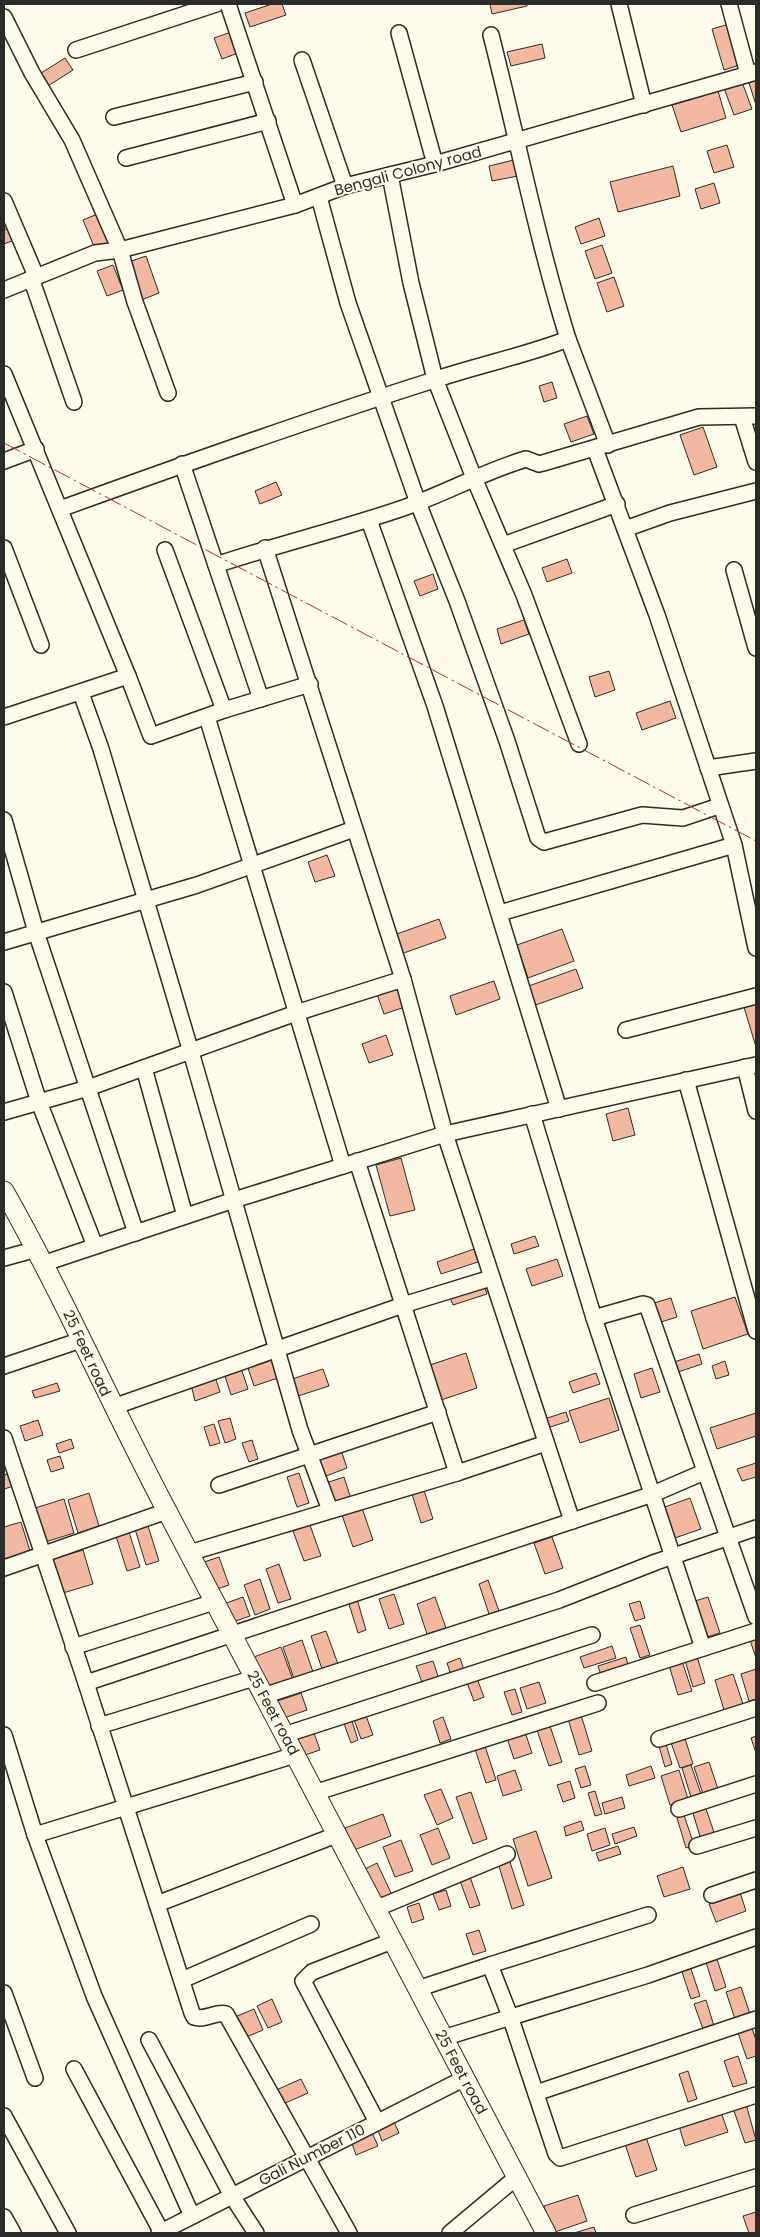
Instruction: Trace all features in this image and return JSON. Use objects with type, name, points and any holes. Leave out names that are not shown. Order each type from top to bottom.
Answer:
[{"type":"street","points":[[76,50],[216,4]]},
{"type":"street","points":[[228,4],[295,204]]},
{"type":"street","points":[[619,4],[644,105]]},
{"type":"street","points":[[729,4],[752,73]]},
{"type":"street","points":[[4,17],[32,73],[72,140],[120,250],[135,302],[168,393]]},
{"type":"street","points":[[399,33],[435,164]]},
{"type":"street","points":[[491,36],[518,141],[539,236],[568,339],[602,447],[625,529],[657,614],[734,845],[756,948]]},
{"type":"street","points":[[302,60],[345,186]]},
{"type":"street","name":"Bengali Colony road","points":[[4,290],[95,253],[120,250],[295,204],[319,197],[345,186],[518,141],[752,73]]},
{"type":"street","points":[[114,117],[255,82]]},
{"type":"street","points":[[126,158],[268,121]]},
{"type":"street","points":[[390,175],[411,283],[435,379],[524,596],[579,744]]},
{"type":"street","points":[[319,197],[348,303],[418,503],[497,713],[540,842],[642,815],[683,818],[720,806]]},
{"type":"street","points":[[4,201],[34,277],[74,402]]},
{"type":"street","points":[[60,509],[182,464],[435,379],[508,360],[568,339]]},
{"type":"street","points":[[4,374],[7,392],[36,450],[151,736],[224,710],[310,684]]},
{"type":"street","points":[[216,564],[265,548],[369,520],[418,503],[474,478],[526,459],[539,464],[699,417],[749,416],[756,462]]},
{"type":"street","points":[[4,461],[36,450]]},
{"type":"street","points":[[182,464],[260,699]]},
{"type":"street","points":[[625,529],[679,511],[756,491]]},
{"type":"street","points":[[503,545],[617,504]]},
{"type":"street","points":[[369,520],[435,706],[500,913],[558,1109]]},
{"type":"street","points":[[4,548],[41,645]]},
{"type":"street","points":[[265,548],[310,684],[402,979],[445,1134],[572,1521]]},
{"type":"street","points":[[165,550],[224,710]]},
{"type":"street","points":[[734,570],[756,648]]},
{"type":"street","points":[[4,718],[128,676]]},
{"type":"street","points":[[81,693],[146,900],[300,1430],[311,1454],[330,1510]]},
{"type":"street","points":[[206,717],[296,1012],[403,1305],[457,1473]]},
{"type":"street","points":[[708,768],[756,761]]},
{"type":"street","points":[[4,820],[36,932],[136,1233]]},
{"type":"street","points":[[4,942],[197,885],[354,829]]},
{"type":"street","points":[[500,913],[734,845]]},
{"type":"street","points":[[4,1112],[88,1088],[191,1052],[296,1012],[402,979]]},
{"type":"street","points":[[4,992],[39,1102],[95,1246]]},
{"type":"street","points":[[626,1030],[756,996]]},
{"type":"street","points":[[4,1258],[41,1256],[95,1246],[445,1134],[750,1066],[756,1111]]},
{"type":"street","points":[[144,1068],[185,1216]]},
{"type":"street","points":[[686,1080],[756,1330]]},
{"type":"street","points":[[532,1114],[594,1318],[703,1648]]},
{"type":"street","name":"25 Feet road","points":[[4,1190],[41,1256],[113,1407],[167,1512],[546,2233]]},
{"type":"street","points":[[113,1407],[277,1351],[403,1305],[491,1278]]},
{"type":"street","points":[[594,1318],[643,1304],[647,1305],[728,1537],[751,1585],[756,1617]]},
{"type":"street","points":[[4,1366],[81,1340]]},
{"type":"street","points":[[219,1486],[438,1412]]},
{"type":"street","points":[[4,1438],[194,2016],[201,2019],[220,2013],[226,2014],[349,2233]]},
{"type":"street","points":[[189,1553],[457,1473],[546,1443]]},
{"type":"street","points":[[86,1683],[653,1494],[704,1472]]},
{"type":"street","points":[[4,1568],[167,1512]]},
{"type":"street","points":[[264,1696],[559,1600],[672,1556],[756,1528]]},
{"type":"street","points":[[73,1647],[214,1602]]},
{"type":"street","points":[[595,1683],[756,1631]]},
{"type":"street","points":[[284,1735],[592,1635]]},
{"type":"street","points":[[100,1726],[254,1678]]},
{"type":"street","points":[[314,1793],[598,1703]]},
{"type":"street","points":[[659,1739],[756,1708]]},
{"type":"street","points":[[4,1735],[34,1835],[94,1996],[192,2216]]},
{"type":"street","points":[[34,1835],[295,1755]]},
{"type":"street","points":[[679,1810],[756,1784]]},
{"type":"street","points":[[697,1846],[756,1828]]},
{"type":"street","points":[[157,1904],[336,1835]]},
{"type":"street","points":[[375,1909],[507,1854]]},
{"type":"street","points":[[712,1894],[756,1880]]},
{"type":"street","points":[[417,1989],[648,1915]]},
{"type":"street","points":[[182,1980],[311,1924]]},
{"type":"street","points":[[443,2038],[648,1975],[756,1937]]},
{"type":"street","points":[[377,2122],[303,1981],[312,1972],[392,1941]]},
{"type":"street","points":[[490,1965],[510,2016],[556,2154],[560,2158],[756,2095]]},
{"type":"street","points":[[4,1993],[35,2078]]},
{"type":"street","points":[[536,2093],[756,2019]]},
{"type":"street","points":[[149,2040],[232,2196],[256,2233]]},
{"type":"street","points":[[74,2069],[161,2233]]},
{"type":"street","name":"Gali Number 110","points":[[161,2233],[465,2078]]},
{"type":"street","points":[[4,2116],[68,2233]]},
{"type":"street","points":[[634,2215],[756,2177]]},
{"type":"street","points":[[450,2233],[517,2178]]},
{"type":"street","points":[[4,2217],[13,2233]]},
{"type":"building","points":[[272,4],[282,4],[286,15],[250,27],[245,13]]},
{"type":"building","points":[[490,4],[527,4],[527,6],[492,14]]},
{"type":"building","points":[[729,24],[740,65],[724,70],[712,29]]},
{"type":"building","points":[[231,32],[238,53],[222,59],[214,38]]},
{"type":"building","points":[[542,44],[545,58],[511,66],[507,52]]},
{"type":"building","points":[[65,58],[73,70],[43,89],[35,77]]},
{"type":"building","points":[[756,77],[756,105],[748,80]]},
{"type":"building","points":[[742,82],[752,109],[734,115],[724,88]]},
{"type":"building","points":[[718,91],[726,118],[681,132],[672,105]]},
{"type":"building","points":[[727,145],[734,167],[714,173],[707,151]]},
{"type":"building","points":[[514,160],[518,176],[492,181],[489,166]]},
{"type":"building","points":[[673,166],[680,196],[618,212],[610,182]]},
{"type":"building","points":[[714,183],[720,203],[701,209],[695,189]]},
{"type":"building","points":[[100,213],[112,242],[95,249],[83,220]]},
{"type":"building","points":[[599,218],[605,236],[581,244],[575,227]]},
{"type":"building","points":[[8,228],[14,240],[4,244],[4,230]]},
{"type":"building","points":[[602,245],[612,273],[595,279],[585,251]]},
{"type":"building","points":[[146,256],[159,293],[139,301],[126,263]]},
{"type":"building","points":[[113,265],[123,290],[107,296],[97,271]]},
{"type":"building","points":[[614,277],[624,306],[607,312],[597,283]]},
{"type":"building","points":[[552,382],[557,398],[544,402],[539,386]]},
{"type":"building","points":[[587,416],[594,434],[571,442],[564,424]]},
{"type":"building","points":[[703,427],[717,467],[694,475],[680,435]]},
{"type":"building","points":[[276,482],[282,495],[260,504],[255,491]]},
{"type":"building","points":[[567,559],[572,573],[547,582],[542,568]]},
{"type":"building","points":[[433,574],[438,589],[420,596],[414,581]]},
{"type":"building","points":[[524,620],[529,634],[501,644],[497,629]]},
{"type":"building","points":[[609,671],[615,690],[595,697],[589,677]]},
{"type":"building","points":[[670,701],[676,718],[642,730],[636,713]]},
{"type":"building","points":[[327,855],[335,876],[315,882],[308,862]]},
{"type":"building","points":[[439,919],[446,938],[401,954],[394,935]]},
{"type":"building","points":[[562,929],[574,961],[528,978],[517,945]]},
{"type":"building","points":[[576,969],[583,988],[533,1006],[526,987]]},
{"type":"building","points":[[494,981],[500,999],[456,1015],[450,996]]},
{"type":"building","points":[[397,986],[405,1007],[384,1014],[377,994]]},
{"type":"building","points":[[756,1000],[756,1047],[743,1004]]},
{"type":"building","points":[[386,1035],[393,1055],[369,1063],[362,1044]]},
{"type":"building","points":[[628,1108],[635,1135],[613,1141],[606,1114]]},
{"type":"building","points":[[401,1158],[415,1210],[390,1216],[376,1165]]},
{"type":"building","points":[[535,1236],[539,1246],[514,1254],[511,1244]]},
{"type":"building","points":[[474,1249],[478,1262],[441,1274],[437,1262]]},
{"type":"building","points":[[557,1259],[563,1276],[532,1286],[526,1269]]},
{"type":"building","points":[[483,1282],[487,1294],[453,1305],[448,1293]]},
{"type":"building","points":[[735,1297],[748,1334],[703,1349],[691,1311]]},
{"type":"building","points":[[671,1298],[677,1317],[661,1322],[654,1303]]},
{"type":"building","points":[[466,1353],[477,1388],[438,1401],[427,1366]]},
{"type":"building","points":[[699,1354],[702,1364],[675,1373],[671,1363]]},
{"type":"building","points":[[271,1357],[278,1378],[254,1386],[247,1365]]},
{"type":"building","points":[[725,1361],[729,1375],[716,1379],[712,1366]]},
{"type":"building","points":[[241,1368],[248,1389],[231,1395],[224,1373]]},
{"type":"building","points":[[652,1368],[660,1392],[641,1398],[634,1374]]},
{"type":"building","points":[[323,1369],[329,1386],[298,1396],[292,1379]]},
{"type":"building","points":[[596,1373],[600,1384],[573,1393],[569,1382]]},
{"type":"building","points":[[215,1376],[220,1392],[195,1401],[191,1385]]},
{"type":"building","points":[[57,1383],[60,1391],[35,1398],[32,1391]]},
{"type":"building","points":[[609,1398],[619,1430],[580,1443],[569,1411]]},
{"type":"building","points":[[566,1412],[569,1421],[544,1429],[541,1420]]},
{"type":"building","points":[[756,1413],[756,1436],[717,1449],[710,1428]]},
{"type":"building","points":[[230,1418],[236,1439],[225,1443],[218,1421]]},
{"type":"building","points":[[38,1420],[43,1435],[25,1441],[20,1426]]},
{"type":"building","points":[[214,1424],[220,1443],[210,1446],[204,1427]]},
{"type":"building","points":[[71,1439],[74,1448],[59,1453],[56,1444]]},
{"type":"building","points":[[252,1440],[258,1459],[249,1462],[242,1443]]},
{"type":"building","points":[[340,1447],[347,1468],[321,1478],[313,1456]]},
{"type":"building","points":[[60,1456],[64,1468],[51,1472],[47,1460]]},
{"type":"building","points":[[756,1463],[756,1477],[742,1481],[737,1469]]},
{"type":"building","points":[[10,1473],[14,1486],[4,1489],[4,1475]]},
{"type":"building","points":[[299,1473],[309,1503],[297,1507],[287,1477]]},
{"type":"building","points":[[344,1477],[351,1499],[334,1505],[326,1483]]},
{"type":"building","points":[[423,1487],[433,1519],[421,1523],[411,1491]]},
{"type":"building","points":[[89,1493],[99,1526],[78,1533],[68,1500]]},
{"type":"building","points":[[690,1498],[701,1529],[672,1539],[662,1508]]},
{"type":"building","points":[[64,1499],[74,1533],[42,1543],[32,1509]]},
{"type":"building","points":[[362,1508],[373,1540],[353,1547],[342,1515]]},
{"type":"building","points":[[21,1522],[30,1551],[4,1559],[4,1527]]},
{"type":"building","points":[[310,1525],[321,1556],[304,1561],[293,1531]]},
{"type":"building","points":[[148,1526],[159,1561],[146,1565],[135,1529]]},
{"type":"building","points":[[129,1532],[140,1567],[127,1571],[116,1536]]},
{"type":"building","points":[[552,1537],[563,1568],[545,1574],[534,1543]]},
{"type":"building","points":[[83,1550],[93,1584],[63,1593],[53,1559]]},
{"type":"building","points":[[219,1557],[229,1585],[211,1591],[201,1563]]},
{"type":"building","points":[[279,1564],[291,1599],[278,1603],[266,1569]]},
{"type":"building","points":[[260,1579],[270,1609],[255,1615],[244,1585]]},
{"type":"building","points":[[488,1580],[499,1611],[489,1614],[479,1584]]},
{"type":"building","points":[[394,1594],[404,1624],[389,1629],[379,1599]]},
{"type":"building","points":[[243,1597],[250,1616],[227,1624],[221,1605]]},
{"type":"building","points":[[435,1597],[446,1628],[427,1634],[417,1604]]},
{"type":"building","points":[[708,1597],[720,1633],[707,1637],[695,1601]]},
{"type":"building","points":[[357,1599],[366,1630],[358,1633],[348,1601]]},
{"type":"building","points":[[640,1601],[645,1618],[635,1621],[629,1604]]},
{"type":"building","points":[[640,1625],[650,1655],[640,1658],[630,1628]]},
{"type":"building","points":[[326,1631],[338,1664],[322,1669],[311,1636]]},
{"type":"building","points":[[756,1635],[756,1658],[749,1637]]},
{"type":"building","points":[[302,1640],[313,1672],[294,1679],[283,1647]]},
{"type":"building","points":[[612,1646],[616,1658],[584,1668],[580,1657]]},
{"type":"building","points":[[281,1647],[293,1680],[263,1690],[251,1658]]},
{"type":"building","points":[[696,1653],[705,1683],[693,1687],[684,1657]]},
{"type":"building","points":[[626,1657],[629,1669],[602,1678],[598,1666]]},
{"type":"building","points":[[460,1658],[464,1670],[451,1675],[447,1663]]},
{"type":"building","points":[[681,1658],[692,1691],[678,1695],[668,1662]]},
{"type":"building","points":[[433,1661],[439,1679],[423,1685],[416,1666]]},
{"type":"building","points":[[756,1669],[756,1699],[749,1701],[741,1674]]},
{"type":"building","points":[[733,1674],[743,1704],[724,1710],[715,1680]]},
{"type":"building","points":[[476,1676],[484,1697],[474,1701],[466,1680]]},
{"type":"building","points":[[539,1682],[546,1703],[527,1709],[520,1688]]},
{"type":"building","points":[[515,1689],[522,1712],[512,1715],[504,1692]]},
{"type":"building","points":[[301,1693],[307,1710],[278,1720],[272,1703]]},
{"type":"building","points":[[364,1710],[373,1735],[361,1739],[352,1714]]},
{"type":"building","points":[[350,1715],[358,1740],[351,1743],[342,1718]]},
{"type":"building","points":[[581,1715],[592,1751],[579,1755],[568,1719]]},
{"type":"building","points":[[443,1717],[451,1739],[440,1743],[433,1721]]},
{"type":"building","points":[[550,1726],[562,1762],[549,1766],[537,1730]]},
{"type":"building","points":[[525,1732],[532,1753],[514,1759],[507,1738]]},
{"type":"building","points":[[683,1732],[693,1764],[680,1768],[669,1737]]},
{"type":"building","points":[[314,1733],[320,1750],[299,1757],[294,1740]]},
{"type":"building","points":[[756,1736],[756,1753],[751,1738]]},
{"type":"building","points":[[665,1741],[672,1764],[665,1767],[658,1743]]},
{"type":"building","points":[[485,1746],[496,1780],[486,1783],[475,1749]]},
{"type":"building","points":[[709,1762],[718,1789],[703,1794],[694,1767]]},
{"type":"building","points":[[691,1765],[701,1794],[691,1797],[682,1768]]},
{"type":"building","points":[[585,1766],[591,1785],[581,1788],[575,1769]]},
{"type":"building","points":[[651,1766],[655,1778],[629,1786],[626,1775]]},
{"type":"building","points":[[515,1770],[522,1790],[503,1796],[497,1776]]},
{"type":"building","points":[[679,1770],[688,1799],[670,1805],[661,1776]]},
{"type":"building","points":[[570,1781],[575,1798],[563,1802],[557,1785]]},
{"type":"building","points":[[441,1789],[453,1818],[437,1825],[424,1795]]},
{"type":"building","points":[[595,1791],[602,1814],[595,1816],[588,1793]]},
{"type":"building","points":[[471,1792],[487,1839],[473,1844],[456,1797]]},
{"type":"building","points":[[622,1797],[625,1808],[605,1814],[602,1803]]},
{"type":"building","points":[[705,1806],[716,1838],[702,1843],[692,1810]]},
{"type":"building","points":[[383,1814],[391,1836],[354,1850],[345,1828]]},
{"type":"building","points":[[684,1815],[694,1845],[686,1848],[677,1818]]},
{"type":"building","points":[[581,1821],[584,1830],[566,1836],[564,1827]]},
{"type":"building","points":[[634,1827],[637,1836],[615,1844],[612,1834]]},
{"type":"building","points":[[438,1828],[450,1858],[432,1865],[420,1835]]},
{"type":"building","points":[[605,1828],[610,1845],[592,1851],[587,1834]]},
{"type":"building","points":[[536,1831],[552,1878],[528,1886],[513,1839]]},
{"type":"building","points":[[401,1840],[413,1871],[395,1877],[383,1847]]},
{"type":"building","points":[[618,1846],[621,1854],[599,1861],[596,1853]]},
{"type":"building","points":[[509,1859],[524,1905],[512,1909],[498,1863]]},
{"type":"building","points":[[377,1863],[392,1895],[376,1903],[361,1871]]},
{"type":"building","points":[[683,1867],[690,1889],[664,1897],[657,1876]]},
{"type":"building","points":[[470,1877],[480,1905],[470,1908],[460,1881]]},
{"type":"building","points":[[739,1889],[746,1911],[716,1922],[709,1904],[720,1901],[718,1895]]},
{"type":"building","points":[[446,1890],[451,1906],[439,1910],[433,1894]]},
{"type":"building","points":[[419,1903],[424,1919],[412,1923],[407,1907]]},
{"type":"building","points":[[479,1930],[486,1951],[473,1955],[466,1934]]},
{"type":"building","points":[[716,1956],[726,1987],[715,1991],[705,1959]]},
{"type":"building","points":[[690,1966],[700,1996],[691,1999],[681,1969]]},
{"type":"building","points":[[741,1987],[750,2014],[735,2019],[726,1992]]},
{"type":"building","points":[[272,1999],[282,2022],[268,2028],[257,2006]]},
{"type":"building","points":[[706,2000],[714,2026],[703,2029],[694,2004]]},
{"type":"building","points":[[254,2009],[263,2030],[244,2038],[235,2017]]},
{"type":"building","points":[[751,2025],[756,2040],[756,2056],[747,2059],[737,2030]]},
{"type":"building","points":[[738,2056],[747,2083],[733,2087],[724,2061]]},
{"type":"building","points":[[688,2071],[697,2099],[688,2102],[679,2074]]},
{"type":"building","points":[[301,2079],[308,2093],[281,2105],[274,2091]]},
{"type":"building","points":[[746,2104],[756,2140],[745,2143],[733,2108]]},
{"type":"building","points":[[721,2112],[728,2132],[685,2146],[679,2126]]},
{"type":"building","points":[[392,2117],[399,2133],[382,2141],[376,2125]]},
{"type":"building","points":[[370,2128],[378,2146],[356,2155],[350,2138]]},
{"type":"building","points":[[645,2134],[657,2170],[636,2177],[624,2141]]},
{"type":"building","points":[[578,2195],[587,2221],[552,2233],[544,2206]]},
{"type":"building","points":[[756,2212],[756,2233],[749,2233],[743,2216]]},
{"type":"building","points":[[594,2227],[596,2233],[574,2233]]},
{"type":"power","points":[[4,443],[756,841]]}]
